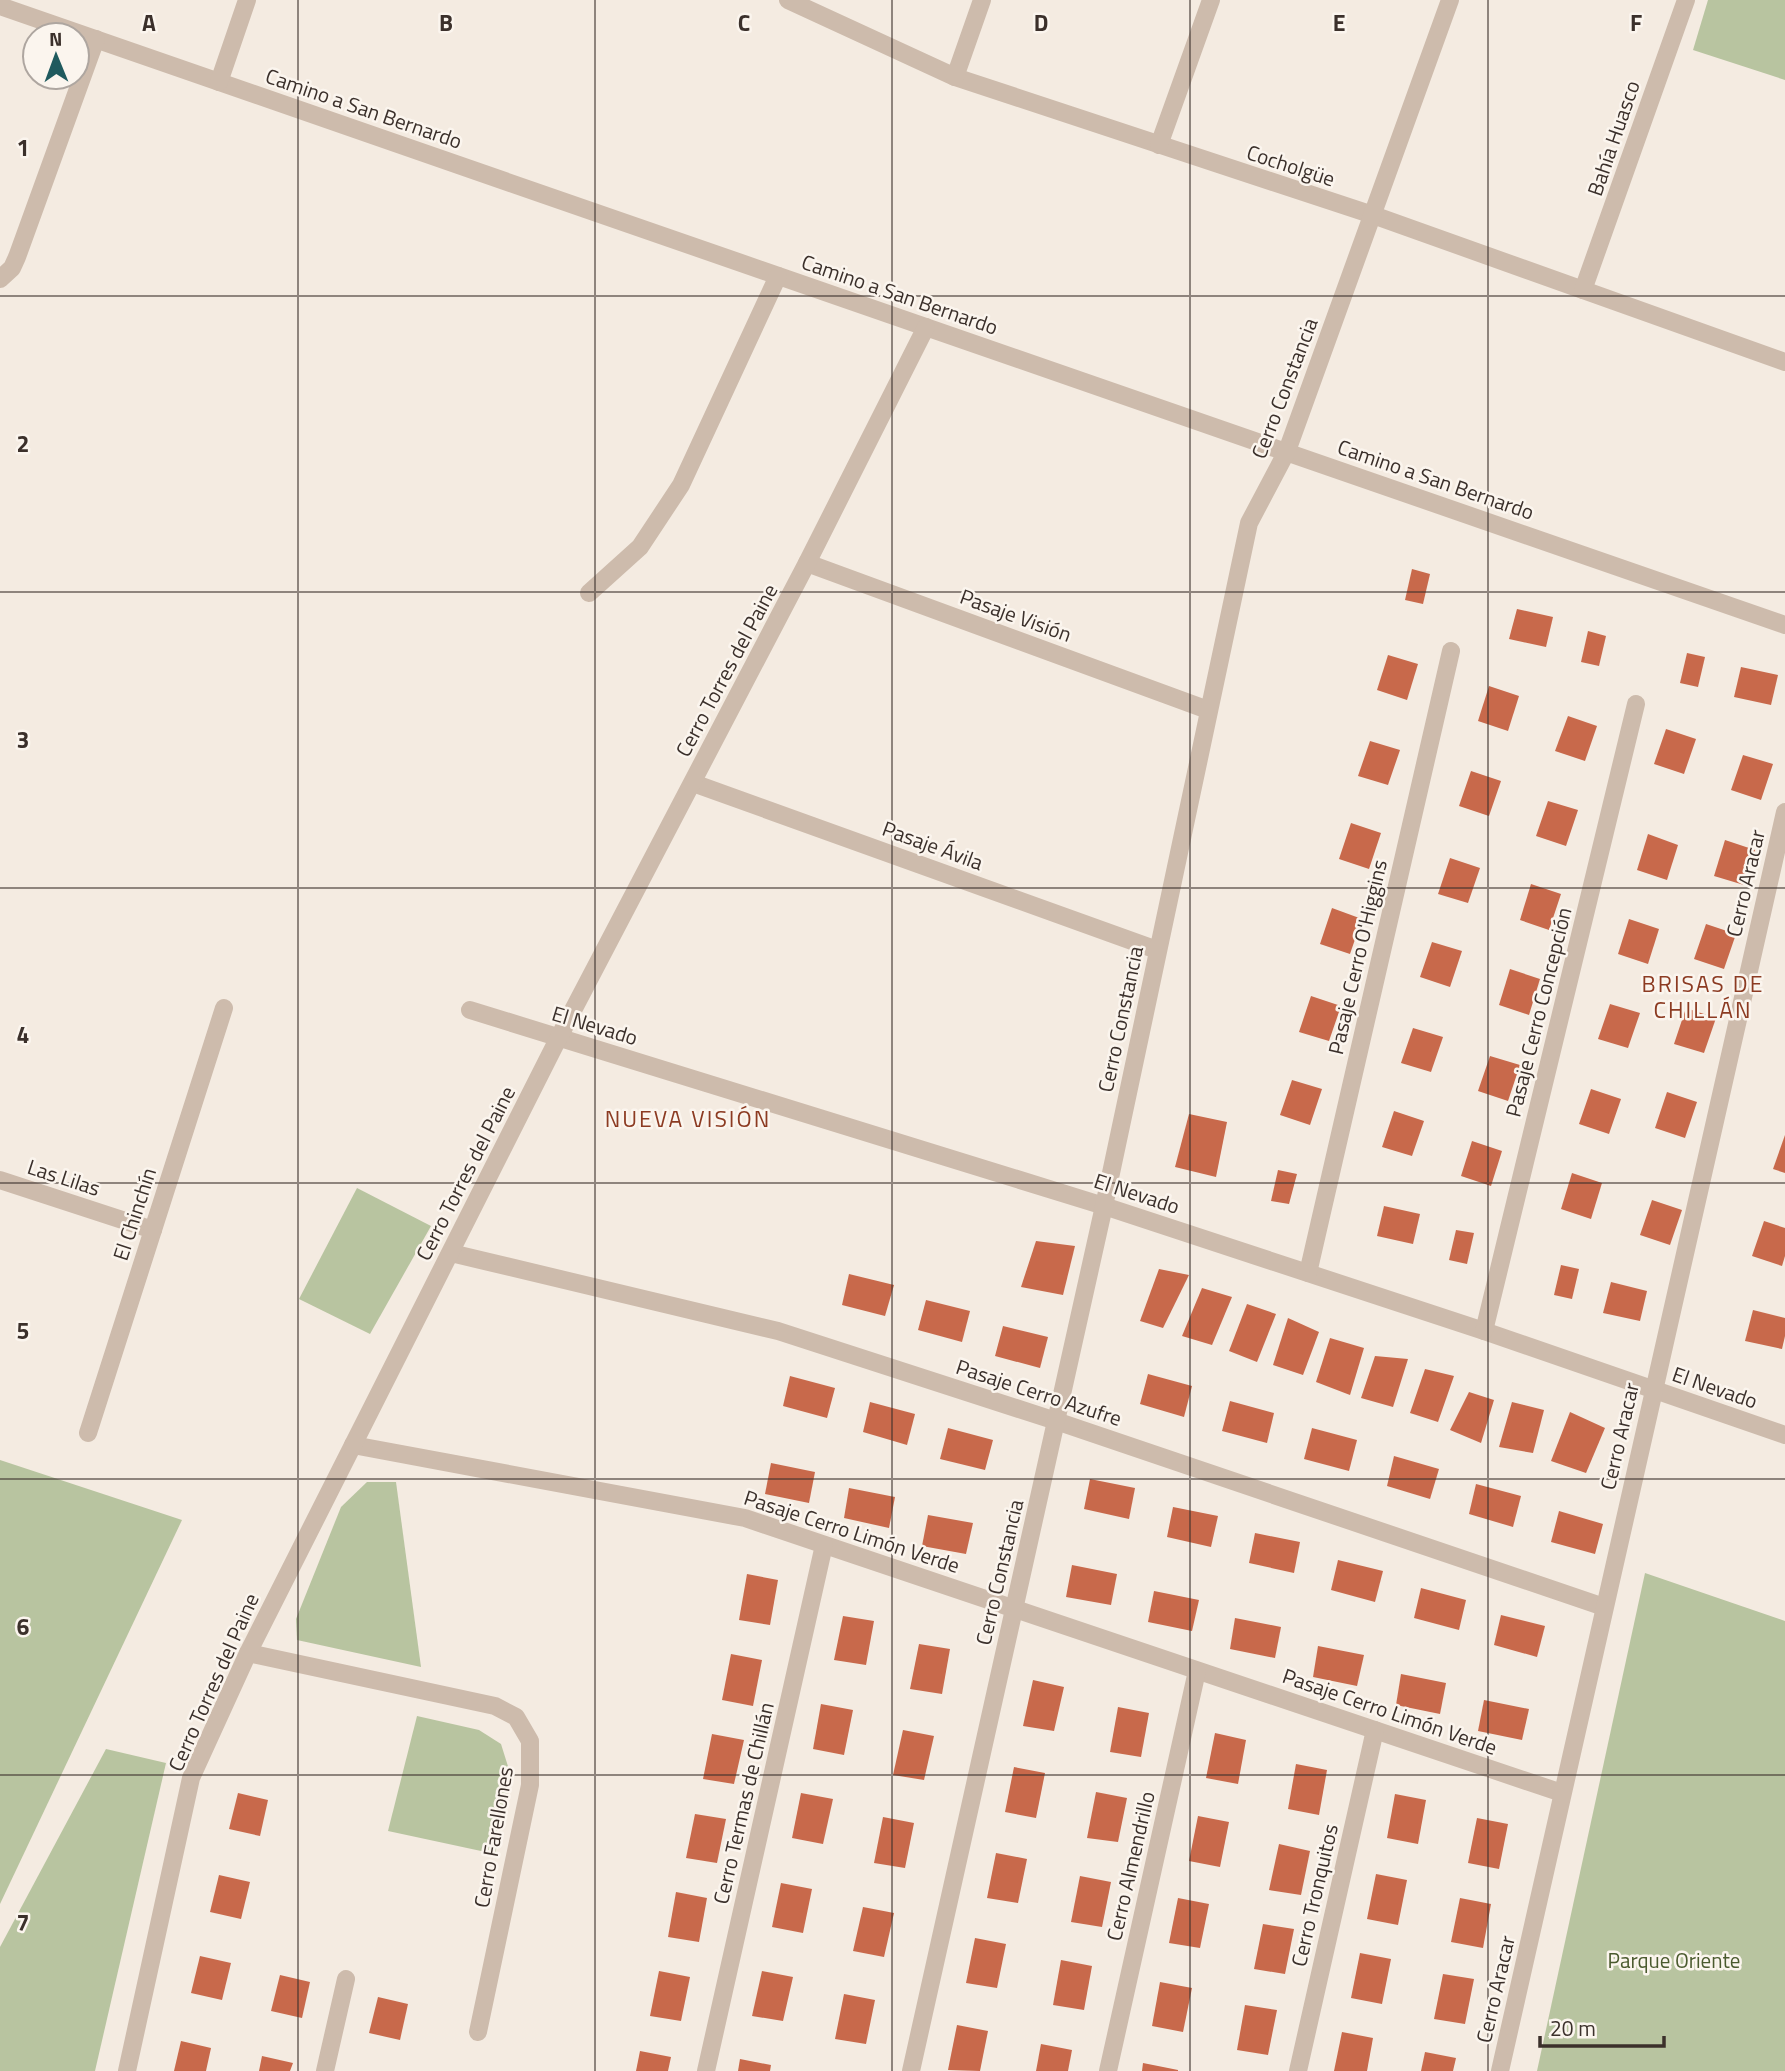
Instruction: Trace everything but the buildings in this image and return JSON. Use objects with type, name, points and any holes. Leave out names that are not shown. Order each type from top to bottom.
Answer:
[{"type":"street","points":[[219,82],[247,0]]},
{"type":"street","name":"Cocholgüe","points":[[788,0],[955,77],[1373,215],[1785,362]]},
{"type":"street","points":[[955,77],[982,0]]},
{"type":"street","points":[[1159,145],[1211,0]]},
{"type":"street","name":"Cerro Constancia","points":[[911,2071],[1104,1206],[1249,523],[1287,451],[1450,0]]},
{"type":"street","name":"Bahía Huasco","points":[[1583,290],[1686,0]]},
{"type":"street","name":"Camino a San Bernardo","points":[[0,6],[1785,625]]},
{"type":"street","points":[[0,279],[12,268],[18,257],[96,39]]},
{"type":"street","points":[[589,593],[640,547],[681,485],[778,276]]},
{"type":"street","name":"Cerro Torres del Paine","points":[[127,2071],[191,1778],[248,1653],[558,1037],[693,783],[926,327]]},
{"type":"street","name":"Pasaje Visión","points":[[807,563],[1208,710]]},
{"type":"street","name":"Pasaje Cerro O'Higgins","points":[[1308,1273],[1451,651]]},
{"type":"street","name":"Pasaje Cerro Concepción","points":[[1484,1331],[1636,704]]},
{"type":"street","name":"Pasaje Ávila","points":[[693,783],[1157,950]]},
{"type":"street","name":"Cerro Aracar","points":[[1500,2071],[1785,812]]},
{"type":"street","name":"El Chinchín","points":[[88,1433],[224,1008]]},
{"type":"street","name":"El Nevado","points":[[470,1010],[1104,1206],[1484,1331],[1785,1435]]},
{"type":"street","name":"Las Lilas","points":[[0,1180],[153,1230]]},
{"type":"street","name":"Pasaje Cerro Azufre","points":[[451,1253],[778,1331],[1056,1421],[1604,1607]]},
{"type":"street","name":"Pasaje Cerro Limón Verde","points":[[353,1445],[745,1518],[1562,1793]]},
{"type":"street","name":"Cerro Termas de Chillán","points":[[706,2071],[824,1545]]},
{"type":"street","name":"Cerro Farellones","points":[[248,1653],[495,1706],[516,1717],[530,1741],[530,1785],[478,2032]]},
{"type":"street","name":"Cerro Almendrillo","points":[[1108,2071],[1197,1671]]},
{"type":"street","name":"Cerro Tronquitos","points":[[1298,2071],[1375,1730]]},
{"type":"street","points":[[325,2071],[346,1979]]},
{"type":"green space","points":[[1708,0],[1785,0],[1785,80],[1693,50]]},
{"type":"green space","points":[[357,1188],[431,1226],[370,1334],[299,1299]]},
{"type":"green space","points":[[0,1460],[182,1520],[0,1904]]},
{"type":"green space","points":[[367,1482],[396,1482],[421,1667],[297,1640],[296,1619],[341,1507]]},
{"type":"green space","name":"Parque Oriente","points":[[1645,1573],[1785,1621],[1785,2071],[1537,2071]]},
{"type":"green space","points":[[417,1716],[479,1730],[501,1744],[512,1779],[495,1854],[388,1831]]},
{"type":"green space","points":[[106,1749],[166,1763],[95,2071],[0,2071],[0,1947]]},
{"type":"district","name":"BRISAS DE CHILLÁN","points":[[1703,996]]},
{"type":"district","name":"NUEVA VISIÓN","points":[[688,1118]]}]
